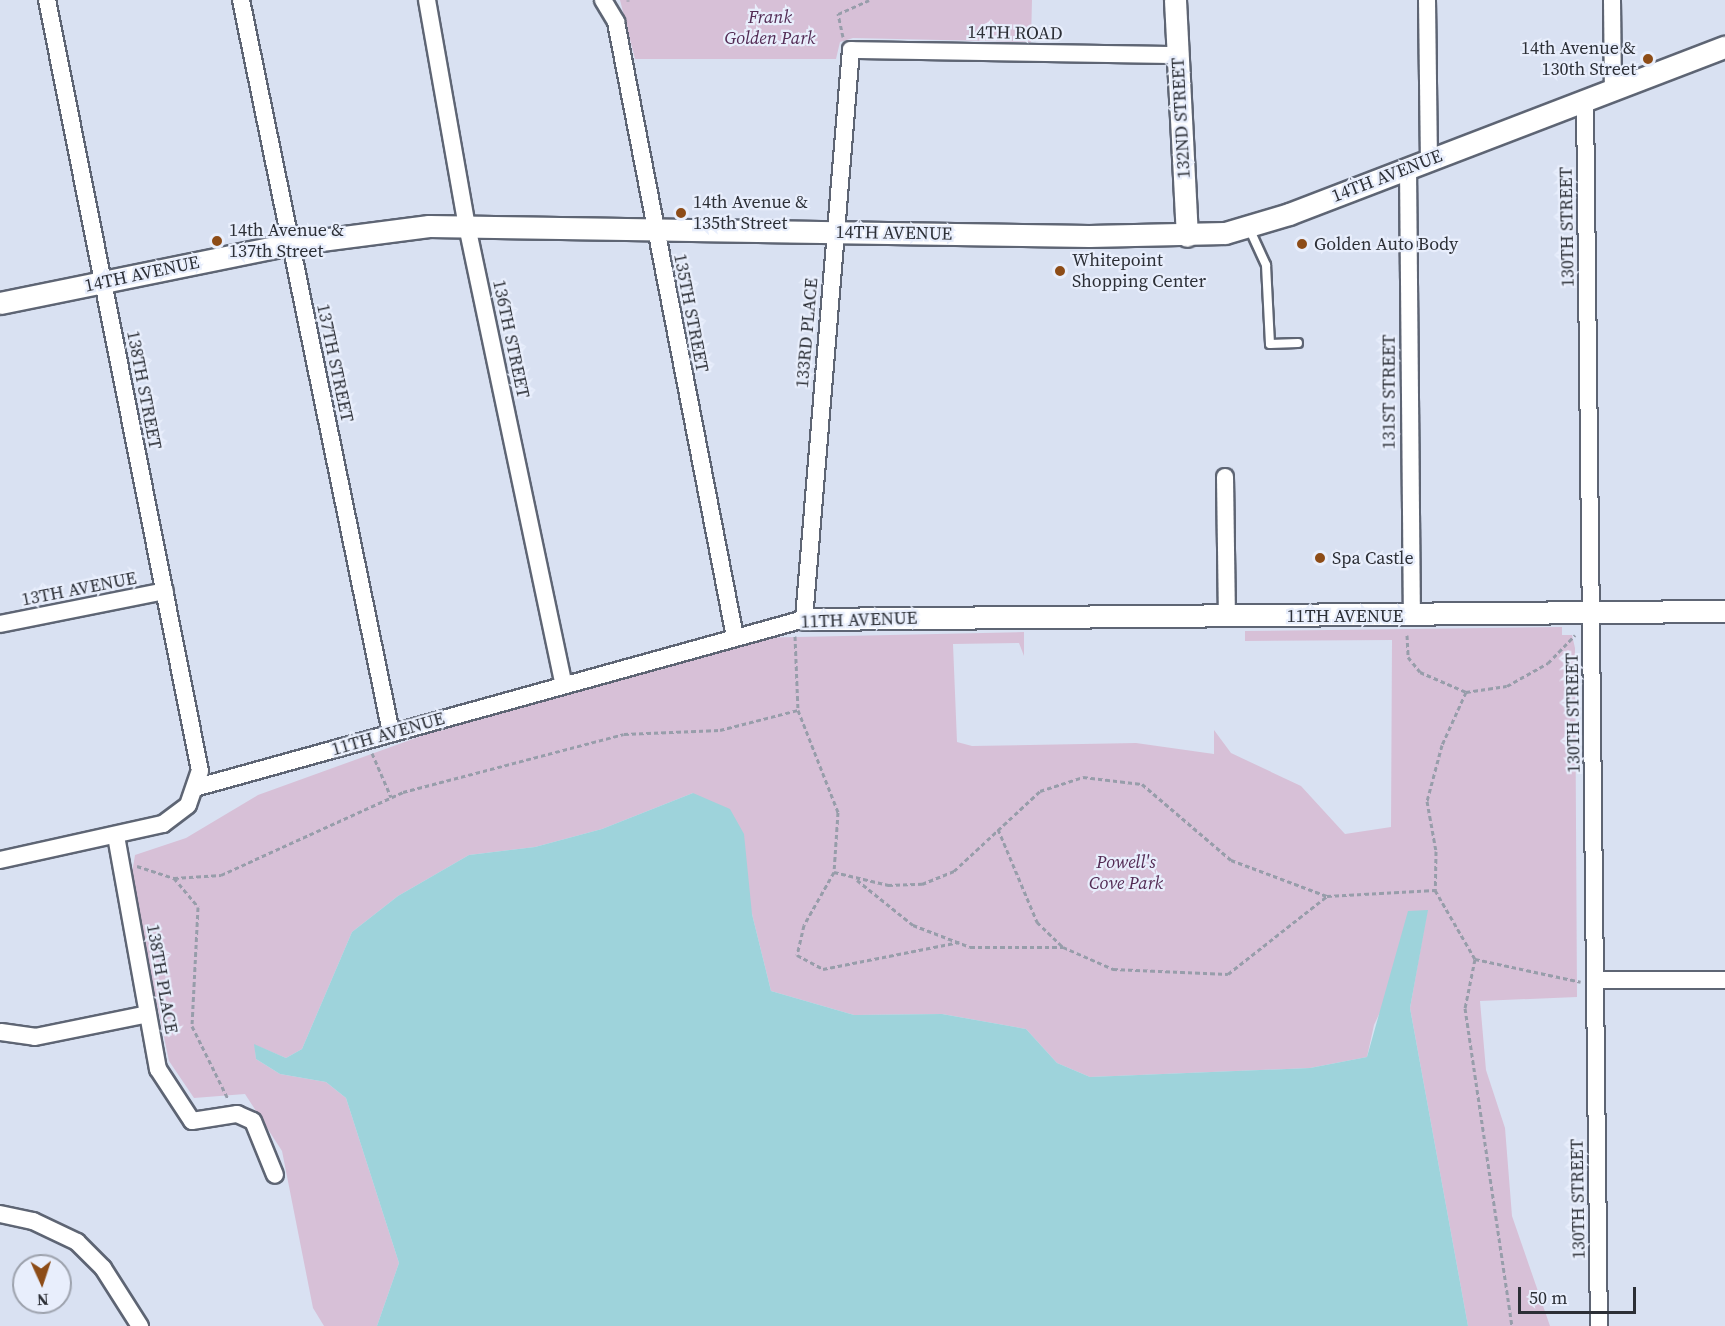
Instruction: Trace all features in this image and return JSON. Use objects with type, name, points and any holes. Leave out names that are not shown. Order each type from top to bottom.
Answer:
[{"type":"street","name":"138TH STREET","points":[[47,0],[198,757],[198,787]]},
{"type":"street","name":"137TH STREET","points":[[241,0],[391,733]]},
{"type":"street","name":"136TH STREET","points":[[427,0],[467,226],[564,685]]},
{"type":"street","name":"135TH STREET","points":[[603,0],[616,22],[735,637]]},
{"type":"street","name":"132ND STREET","points":[[1175,0],[1187,236]]},
{"type":"street","points":[[1426,0],[1429,159]]},
{"type":"street","points":[[1612,0],[1613,89]]},
{"type":"street","name":"14TH ROAD","points":[[847,45],[1178,55]]},
{"type":"street","name":"133RD PLACE","points":[[798,621],[834,232],[847,45]]},
{"type":"street","name":"14TH AVENUE","points":[[0,303],[368,230],[467,226],[1187,236],[1249,228],[1725,47]]},
{"type":"street","name":"130TH STREET","points":[[1585,100],[1599,1326]]},
{"type":"street","name":"131ST STREET","points":[[1408,167],[1409,626]]},
{"type":"street","points":[[1225,477],[1227,615]]},
{"type":"street","name":"13TH AVENUE","points":[[0,624],[165,591]]},
{"type":"street","name":"11TH AVENUE","points":[[198,787],[798,621],[1227,615],[1409,626],[1591,613],[1725,611]]},
{"type":"street","points":[[0,860],[117,836],[176,816],[198,787]]},
{"type":"street","name":"138TH PLACE","points":[[117,836],[158,1069],[192,1120],[237,1114]]},
{"type":"street","points":[[1595,980],[1725,980]]},
{"type":"street","points":[[1,1032],[35,1038],[148,1014]]},
{"type":"street","points":[[237,1114],[253,1121],[262,1134],[274,1175]]},
{"type":"street","points":[[0,1214],[33,1221],[77,1242],[103,1268],[140,1326]]},
{"type":"lane","points":[[1249,228],[1266,265],[1270,344],[1299,343]]},
{"type":"path","points":[[847,45],[838,14],[869,0]]},
{"type":"path","points":[[798,621],[798,710],[838,812],[834,872],[804,925],[797,955],[823,969],[959,942],[1064,947]]},
{"type":"path","points":[[1409,626],[1408,657],[1419,672],[1466,692],[1507,686],[1548,663],[1577,633]]},
{"type":"path","points":[[1466,692],[1442,745],[1428,801],[1436,851],[1435,890],[1475,959],[1465,1008],[1512,1326]]},
{"type":"path","points":[[121,861],[174,878],[221,875],[391,797],[624,734],[720,730],[798,710]]},
{"type":"path","points":[[368,740],[391,797]]},
{"type":"path","points":[[834,872],[856,880],[922,884],[954,872],[998,828],[1040,791],[1083,777],[1142,784],[1231,860],[1327,896],[1435,890]]},
{"type":"path","points":[[998,828],[1037,922],[1064,947],[1113,969],[1228,974],[1327,896]]},
{"type":"path","points":[[174,878],[198,907],[192,1026],[237,1114]]},
{"type":"path","points":[[856,880],[913,925],[959,942]]},
{"type":"path","points":[[1475,959],[1569,983],[1595,980]]},
{"type":"green space","name":"Frank Golden Park","points":[[620,0],[1032,0],[1031,42],[853,38],[840,42],[836,59],[635,59]]},
{"type":"green space","name":"Powell's Cove Park","points":[[1562,627],[1562,635],[1572,635],[1575,648],[1577,997],[1480,1001],[1486,1070],[1505,1128],[1512,1216],[1550,1326],[1468,1326],[1410,1008],[1427,912],[1374,1025],[1367,1057],[1310,1068],[1090,1077],[1057,1063],[1026,1029],[942,1014],[854,1015],[771,991],[752,914],[693,793],[602,829],[535,847],[469,855],[398,896],[352,932],[302,1049],[286,1058],[255,1045],[256,1059],[280,1074],[326,1082],[346,1098],[399,1263],[377,1326],[324,1326],[313,1308],[282,1151],[245,1094],[194,1098],[169,1061],[131,880],[135,855],[186,838],[258,795],[471,718],[752,638],[1024,632],[1024,656],[1019,643],[953,644],[957,742],[972,746],[1136,743],[1214,754],[1214,730],[1231,753],[1301,786],[1345,834],[1391,827],[1392,640],[1245,641],[1245,631]]},
{"type":"shaded area","points":[[693,793],[730,809],[744,834],[752,914],[771,991],[854,1015],[942,1014],[1026,1029],[1057,1063],[1090,1077],[1310,1068],[1367,1057],[1408,911],[1428,910],[1410,1008],[1468,1326],[377,1326],[399,1263],[346,1098],[326,1082],[280,1074],[256,1059],[254,1044],[286,1058],[302,1049],[352,932],[398,896],[469,855],[535,847],[602,829]]},
{"type":"place","name":"14th Avenue & 130th Street","points":[[1648,59]]},
{"type":"place","name":"14th Avenue & 135th Street","points":[[681,213]]},
{"type":"place","name":"14th Avenue & 137th Street","points":[[217,241]]},
{"type":"place","name":"Golden Auto Body","points":[[1302,244]]},
{"type":"place","name":"Whitepoint Shopping Center","points":[[1060,271]]},
{"type":"place","name":"Spa Castle","points":[[1320,558]]}]
